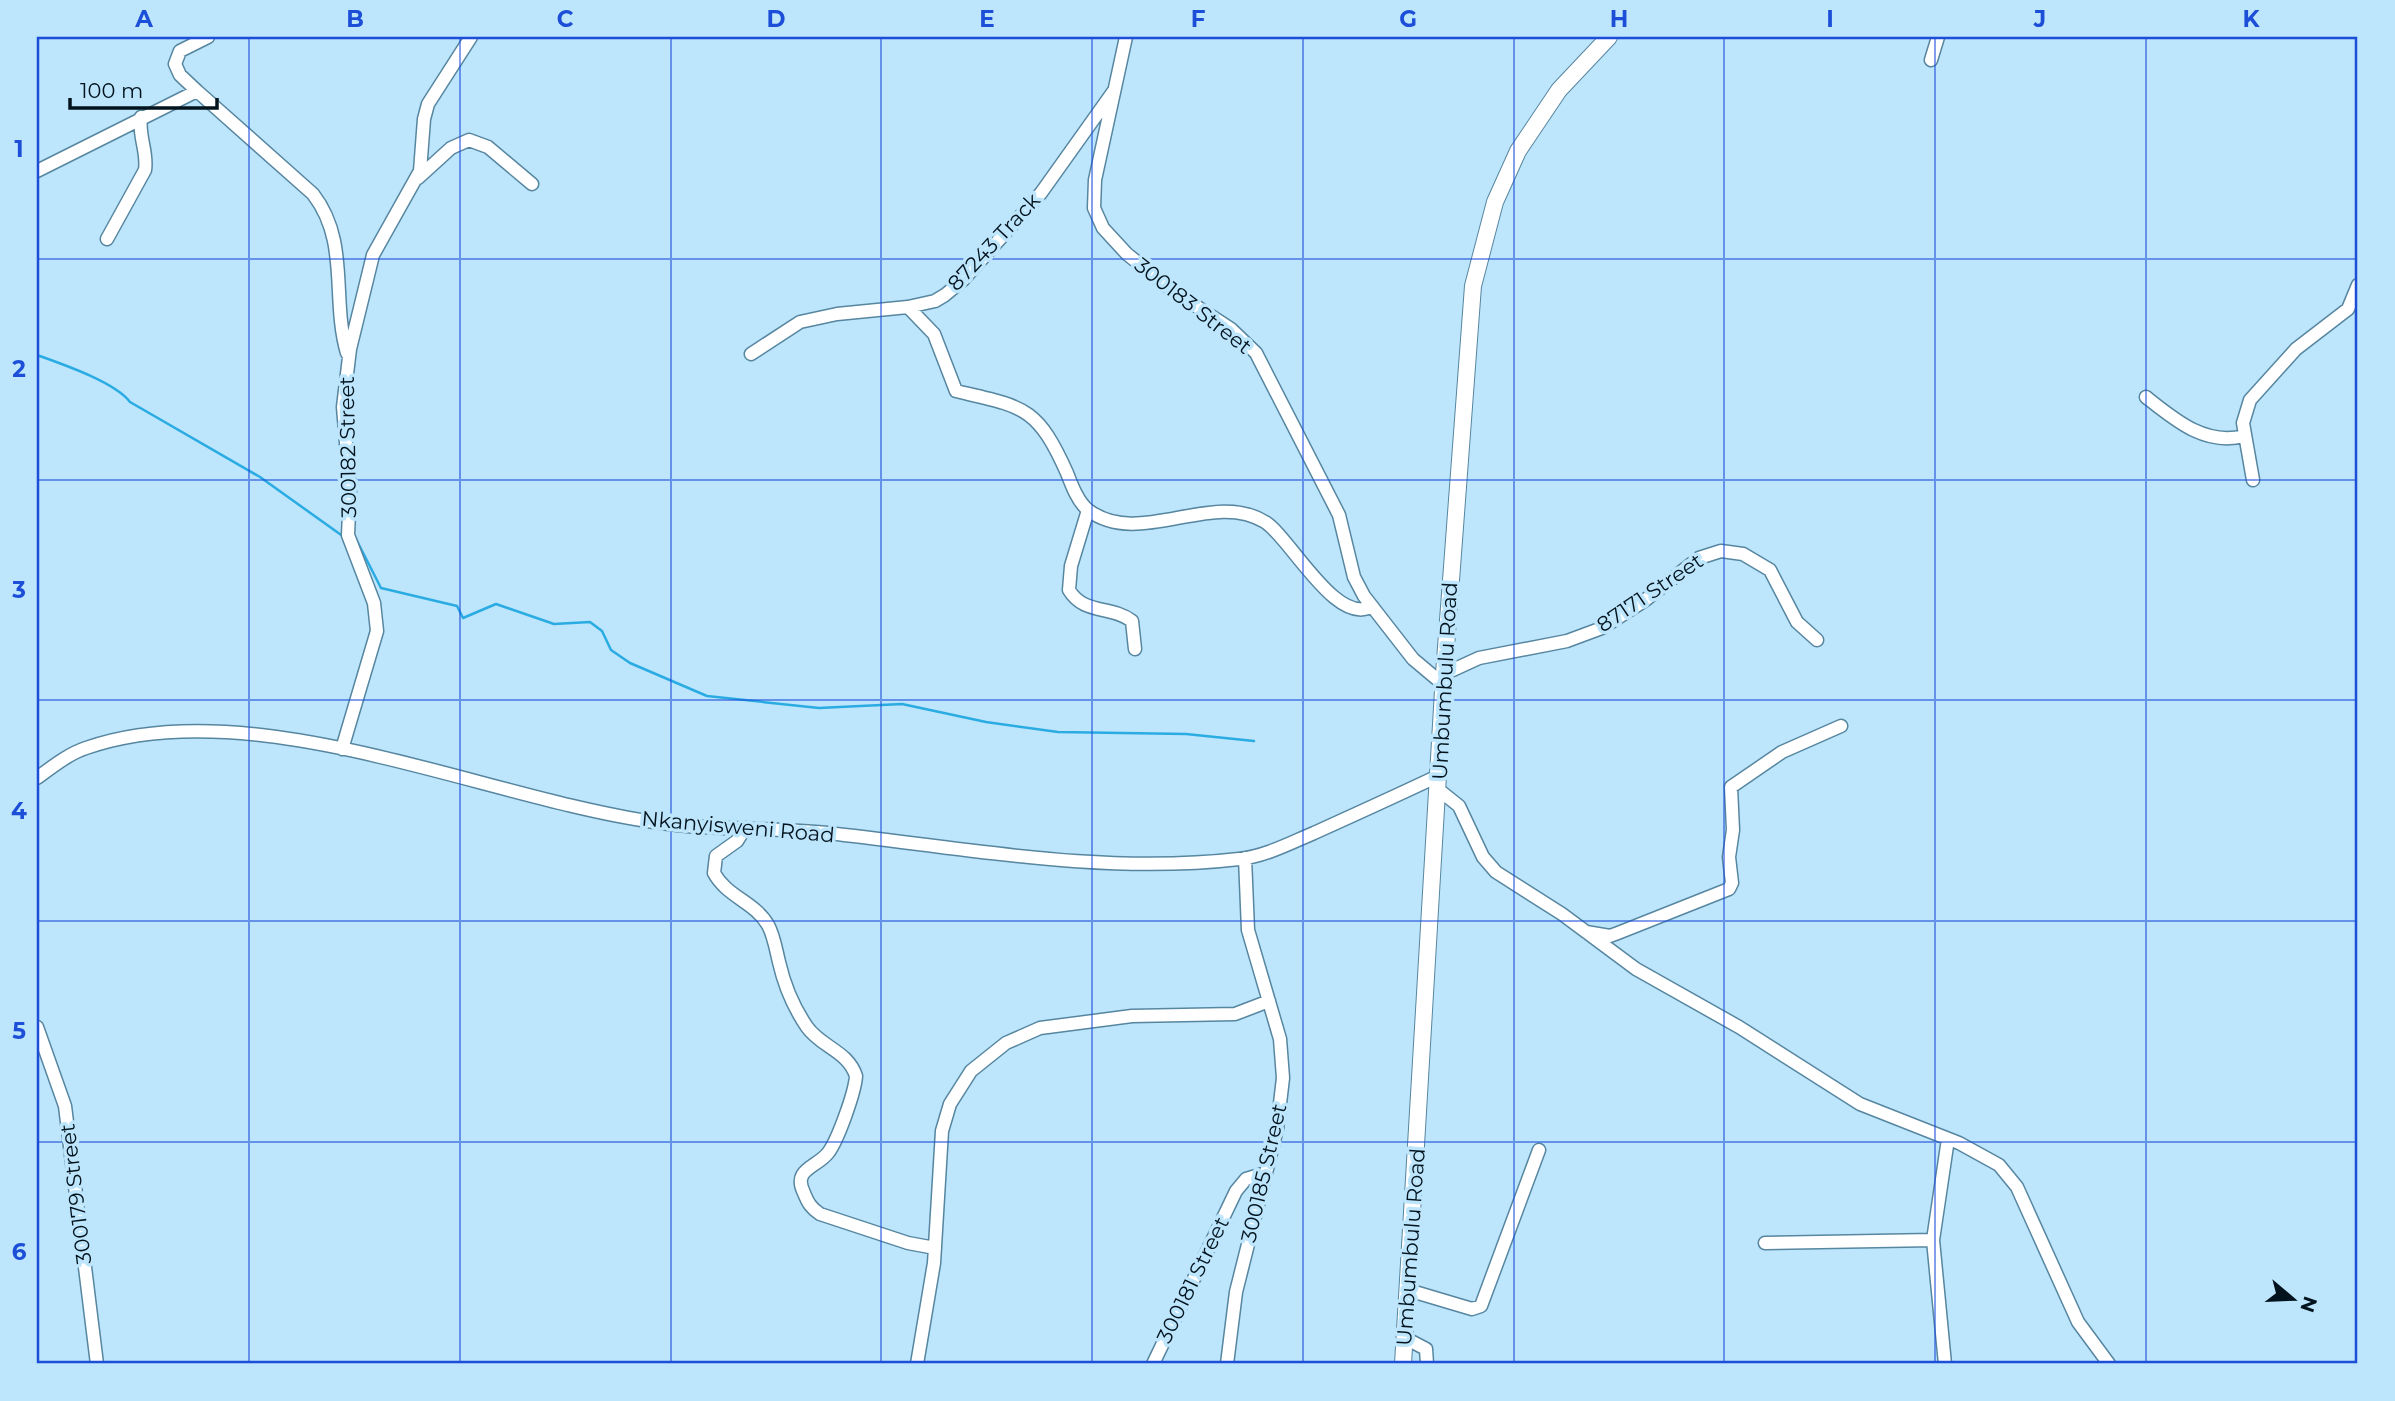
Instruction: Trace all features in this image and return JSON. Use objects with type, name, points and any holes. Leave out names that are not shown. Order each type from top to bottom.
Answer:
[{"type":"main road","name":"Umbumbulu Road","points":[[1403,1364],[1469,310],[1480,250],[1505,179],[1532,128],[1575,71],[1609,37]]},
{"type":"street","points":[[208,37],[180,51],[175,64],[180,75],[313,194],[325,209],[335,239],[341,321],[348,356]]},
{"type":"street","name":"300182 Street","points":[[342,749],[377,632],[374,603],[348,535],[350,490],[343,407],[348,356],[373,255],[416,180],[421,165],[424,119],[428,104],[471,37]]},
{"type":"street","name":"300183 Street","points":[[1126,37],[1094,180],[1094,208],[1103,228],[1126,254],[1173,291],[1231,329],[1262,361],[1339,515],[1354,578],[1372,606]]},
{"type":"street","points":[[1931,60],[1937,37]]},
{"type":"street","name":"87243 Track","points":[[751,354],[800,322],[837,314],[935,302],[963,280],[1041,193],[1115,89]]},
{"type":"street","points":[[37,171],[197,91]]},
{"type":"street","points":[[107,239],[145,170],[146,158],[139,128],[141,117]]},
{"type":"street","points":[[416,180],[451,148],[469,140],[488,147],[532,184]]},
{"type":"street","points":[[2253,480],[2244,436],[2244,416],[2255,392],[2296,349],[2348,309],[2358,285]]},
{"type":"street","points":[[908,307],[934,334],[956,391],[1016,405],[1031,414],[1053,440],[1077,496],[1088,510],[1130,523],[1218,512],[1254,516],[1267,522],[1328,593],[1354,607],[1372,606],[1413,659],[1444,679]]},
{"type":"street","points":[[2146,397],[2203,435],[2221,440],[2244,436]]},
{"type":"street","points":[[1088,510],[1071,566],[1069,590],[1085,607],[1122,615],[1132,621],[1135,649]]},
{"type":"street","name":"87171 Street","points":[[1444,679],[1479,658],[1567,641],[1602,628],[1644,601],[1699,558],[1721,551],[1743,554],[1770,570],[1797,622],[1817,640]]},
{"type":"street","points":[[1585,932],[1610,936],[1731,886],[1729,858],[1734,830],[1731,787],[1782,752],[1841,726]]},
{"type":"street","name":"Nkanyisweni Road","points":[[37,778],[83,749],[156,733],[218,732],[342,749],[631,818],[671,825],[823,833],[983,853],[1074,861],[1190,862],[1245,858],[1281,847],[1439,783]]},
{"type":"street","points":[[1439,783],[1459,806],[1488,864],[1636,969],[1739,1027],[1845,1095],[1895,1119],[1986,1156],[2012,1180],[2070,1306],[2085,1333],[2109,1364]]},
{"type":"street","points":[[745,828],[740,839],[716,856],[714,873],[727,891],[761,916],[769,927],[782,975],[799,1014],[813,1034],[846,1058],[856,1076],[833,1143],[825,1156],[802,1174],[801,1188],[812,1208],[820,1214],[908,1243],[935,1248]]},
{"type":"street","name":"300185 Street","points":[[1227,1364],[1238,1281],[1277,1129],[1283,1078],[1280,1039],[1248,930],[1245,858]]},
{"type":"street","points":[[917,1364],[935,1248],[942,1131],[960,1085],[984,1058],[1020,1035],[1040,1028],[1132,1016],[1235,1014],[1269,1001]]},
{"type":"street","name":"300179 Street","points":[[37,1027],[65,1105],[97,1364]]},
{"type":"street","points":[[1945,1364],[1933,1240],[1948,1139]]},
{"type":"street","points":[[1408,1290],[1472,1308],[1481,1306],[1539,1150]]},
{"type":"street","name":"300181 Street","points":[[1153,1364],[1236,1191],[1246,1179],[1266,1173]]},
{"type":"street","points":[[1765,1242],[1933,1240]]},
{"type":"street","points":[[1405,1338],[1426,1349],[1427,1364]]},
{"type":"waterway","points":[[37,355],[113,387],[130,402],[260,477],[344,537]]},
{"type":"waterway","points":[[356,539],[381,588],[457,606],[463,618],[496,604],[554,624],[590,622],[602,631],[611,650],[630,663],[707,696],[819,708],[902,704],[986,722],[1058,732],[1186,734],[1254,741]]}]
